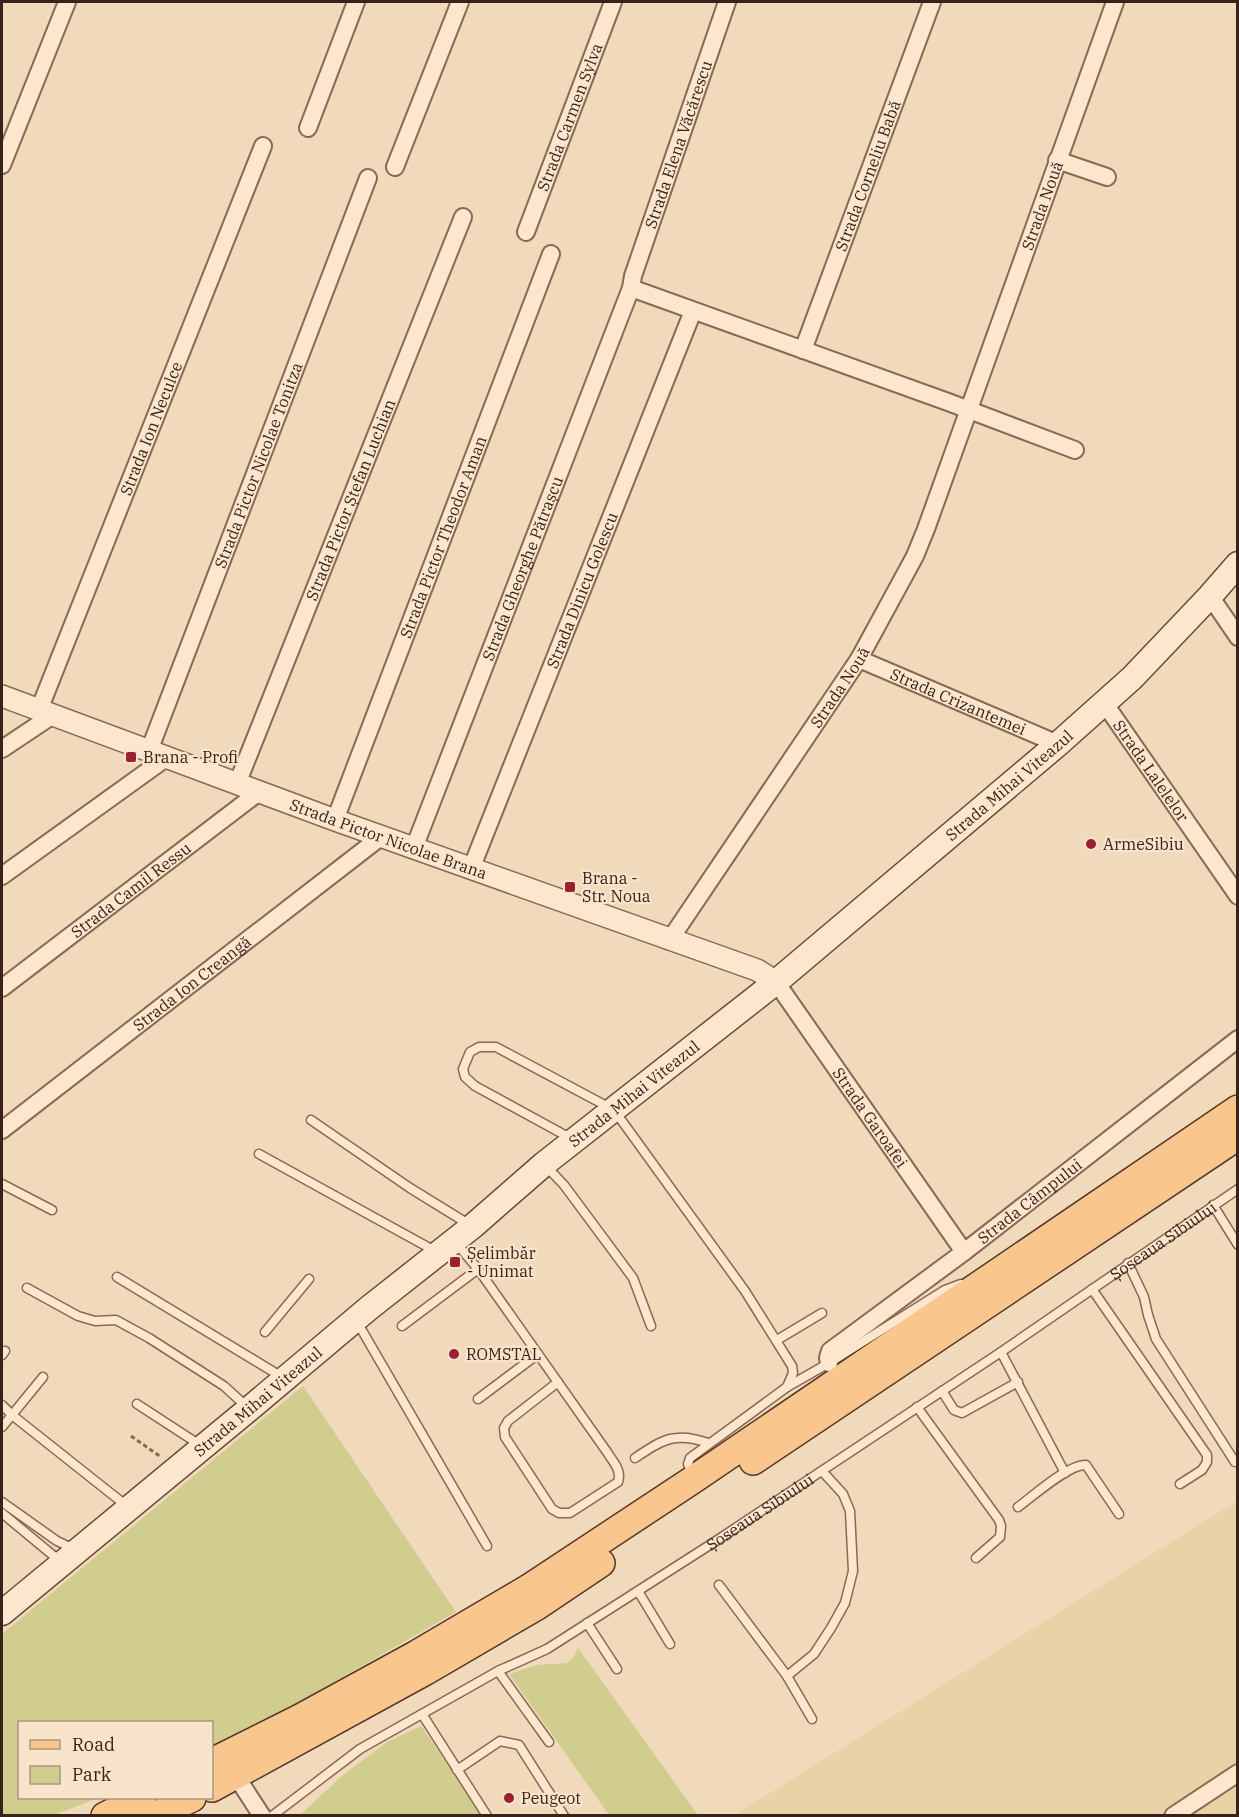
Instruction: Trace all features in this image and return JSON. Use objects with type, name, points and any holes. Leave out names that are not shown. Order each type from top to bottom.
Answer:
[{"type":"main road","name":"Strada Mihai Viteazul","points":[[5,1605],[204,1447],[544,1164],[776,982],[1058,744],[1105,704],[1210,597],[1238,564]]},
{"type":"main road","points":[[213,1786],[222,1765],[310,1712],[530,1588],[1238,1109]]},
{"type":"main road","points":[[222,1765],[424,1672],[537,1606],[1238,1136]]},
{"type":"main road","points":[[105,1815],[138,1799]]},
{"type":"main road","points":[[155,1815],[188,1799]]},
{"type":"street","points":[[2,165],[67,2]]},
{"type":"street","points":[[308,128],[356,2]]},
{"type":"street","points":[[395,167],[459,2]]},
{"type":"street","name":"Strada Carmen Sylva","points":[[526,232],[613,2]]},
{"type":"street","name":"Strada Elena Văcărescu","points":[[631,288],[633,276],[728,2]]},
{"type":"street","name":"Strada Corneliu Babă","points":[[803,350],[932,2]]},
{"type":"street","name":"Strada Nouă","points":[[669,941],[859,659],[915,556],[1115,2]]},
{"type":"street","name":"Strada Ion Neculce","points":[[46,713],[263,146]]},
{"type":"street","points":[[1057,160],[1107,177]]},
{"type":"street","name":"Strada Pictor Nicolae Tonitza","points":[[157,755],[368,178]]},
{"type":"street","name":"Strada Pictor Ștefan Luchian","points":[[237,784],[463,217]]},
{"type":"street","name":"Strada Pictor Theodor Aman","points":[[335,820],[551,254]]},
{"type":"street","points":[[631,288],[1075,450]]},
{"type":"street","name":"Strada Gheorghe Pătrașcu","points":[[414,848],[631,288]]},
{"type":"street","name":"Strada Dinicu Golescu","points":[[471,869],[693,311]]},
{"type":"street","points":[[1210,597],[1238,637]]},
{"type":"street","name":"Strada Crizantemei","points":[[859,659],[1058,744]]},
{"type":"street","name":"Strada Pictor Nicolae Brana","points":[[2,696],[335,820],[669,941],[757,970],[776,982]]},
{"type":"street","name":"Strada Lalelelor","points":[[1105,704],[1238,896]]},
{"type":"street","points":[[2,749],[46,713]]},
{"type":"street","points":[[2,876],[157,755]]},
{"type":"street","name":"Strada Camil Ressu","points":[[2,988],[259,792]]},
{"type":"street","name":"Strada Ion Creangă","points":[[2,1130],[382,836]]},
{"type":"street","name":"Strada Garoafei","points":[[776,982],[964,1252]]},
{"type":"street","name":"Strada Câmpului","points":[[830,1364],[828,1358],[830,1351],[964,1252],[1238,1039]]},
{"type":"street","points":[[222,1765],[262,1815]]},
{"type":"street","points":[[1173,1815],[1238,1773]]},
{"type":"lane","points":[[575,1141],[475,1086],[465,1077],[463,1069],[470,1052],[479,1047],[496,1047],[614,1110],[745,1291],[777,1340],[792,1366],[793,1373],[787,1387]]},
{"type":"lane","points":[[311,1119],[410,1188],[478,1269],[558,1382],[619,1470],[618,1482],[570,1513],[560,1513],[552,1509],[505,1437],[504,1428],[508,1421],[558,1382]]},
{"type":"lane","points":[[259,1154],[404,1235],[455,1240]]},
{"type":"lane","points":[[544,1164],[564,1185],[633,1278],[651,1326]]},
{"type":"lane","points":[[2,1184],[52,1210]]},
{"type":"lane","name":"Șoseaua Sibiului","points":[[272,1815],[360,1749],[498,1671],[547,1649],[638,1591],[1001,1352],[1238,1189]]},
{"type":"lane","points":[[1213,1205],[1238,1245]]},
{"type":"lane","points":[[1128,1263],[1144,1297],[1156,1339],[1235,1462]]},
{"type":"lane","points":[[402,1326],[478,1269]]},
{"type":"lane","points":[[117,1276],[285,1379]]},
{"type":"lane","points":[[694,1479],[688,1464],[690,1458],[787,1387],[830,1364],[945,1290],[968,1281],[987,1279]]},
{"type":"lane","points":[[265,1332],[309,1280]]},
{"type":"lane","points":[[27,1288],[78,1316],[95,1321],[116,1320],[149,1338],[224,1386],[249,1410]]},
{"type":"lane","points":[[1092,1289],[1207,1455],[1208,1462],[1202,1470],[1180,1484]]},
{"type":"lane","points":[[777,1340],[822,1312]]},
{"type":"lane","points":[[356,1320],[487,1545]]},
{"type":"lane","points":[[1001,1352],[1065,1473]]},
{"type":"lane","points":[[478,1399],[538,1354]]},
{"type":"lane","points":[[2,1427],[44,1377]]},
{"type":"lane","points":[[942,1391],[954,1410],[962,1413],[1018,1382]]},
{"type":"lane","points":[[137,1404],[204,1447]]},
{"type":"lane","points":[[2,1405],[129,1508]]},
{"type":"lane","points":[[917,1407],[999,1520],[1000,1537],[976,1558]]},
{"type":"lane","points":[[634,1458],[668,1438],[694,1439],[708,1443]]},
{"type":"lane","points":[[1018,1508],[1081,1464],[1086,1465],[1119,1514]]},
{"type":"lane","points":[[787,1676],[814,1654],[831,1628],[845,1603],[853,1571],[850,1511],[843,1494],[822,1470]]},
{"type":"lane","points":[[2,1502],[57,1541],[69,1556]]},
{"type":"lane","points":[[2,1513],[69,1556]]},
{"type":"lane","points":[[719,1585],[787,1676],[812,1719]]},
{"type":"lane","points":[[638,1591],[670,1644]]},
{"type":"lane","points":[[588,1623],[617,1669]]},
{"type":"lane","points":[[498,1671],[549,1742]]},
{"type":"lane","points":[[422,1714],[487,1815]]},
{"type":"lane","points":[[457,1770],[500,1741],[519,1745],[564,1815]]},
{"type":"path","points":[[131,1436],[177,1468]]},
{"type":"shaded area","points":[[1237,1501],[1237,1815],[735,1815]]},
{"type":"green space","points":[[303,1386],[456,1612],[262,1723],[213,1747],[213,1721],[18,1721],[18,1799],[95,1799],[54,1815],[2,1816],[2,1634]]},
{"type":"green space","points":[[578,1648],[698,1815],[609,1815],[509,1674],[537,1665],[567,1663],[573,1658]]},
{"type":"green space","points":[[421,1726],[482,1815],[300,1815],[343,1775],[387,1742]]},
{"type":"place","name":"Brana - Profi","points":[[131,757]]},
{"type":"place","name":"ArmeSibiu","points":[[1091,844]]},
{"type":"place","name":"Brana - Str. Noua","points":[[570,887]]},
{"type":"place","name":"Șelimbăr - Unimat","points":[[455,1262]]},
{"type":"place","name":"ROMSTAL","points":[[454,1354]]},
{"type":"place","name":"Peugeot","points":[[509,1798]]}]
